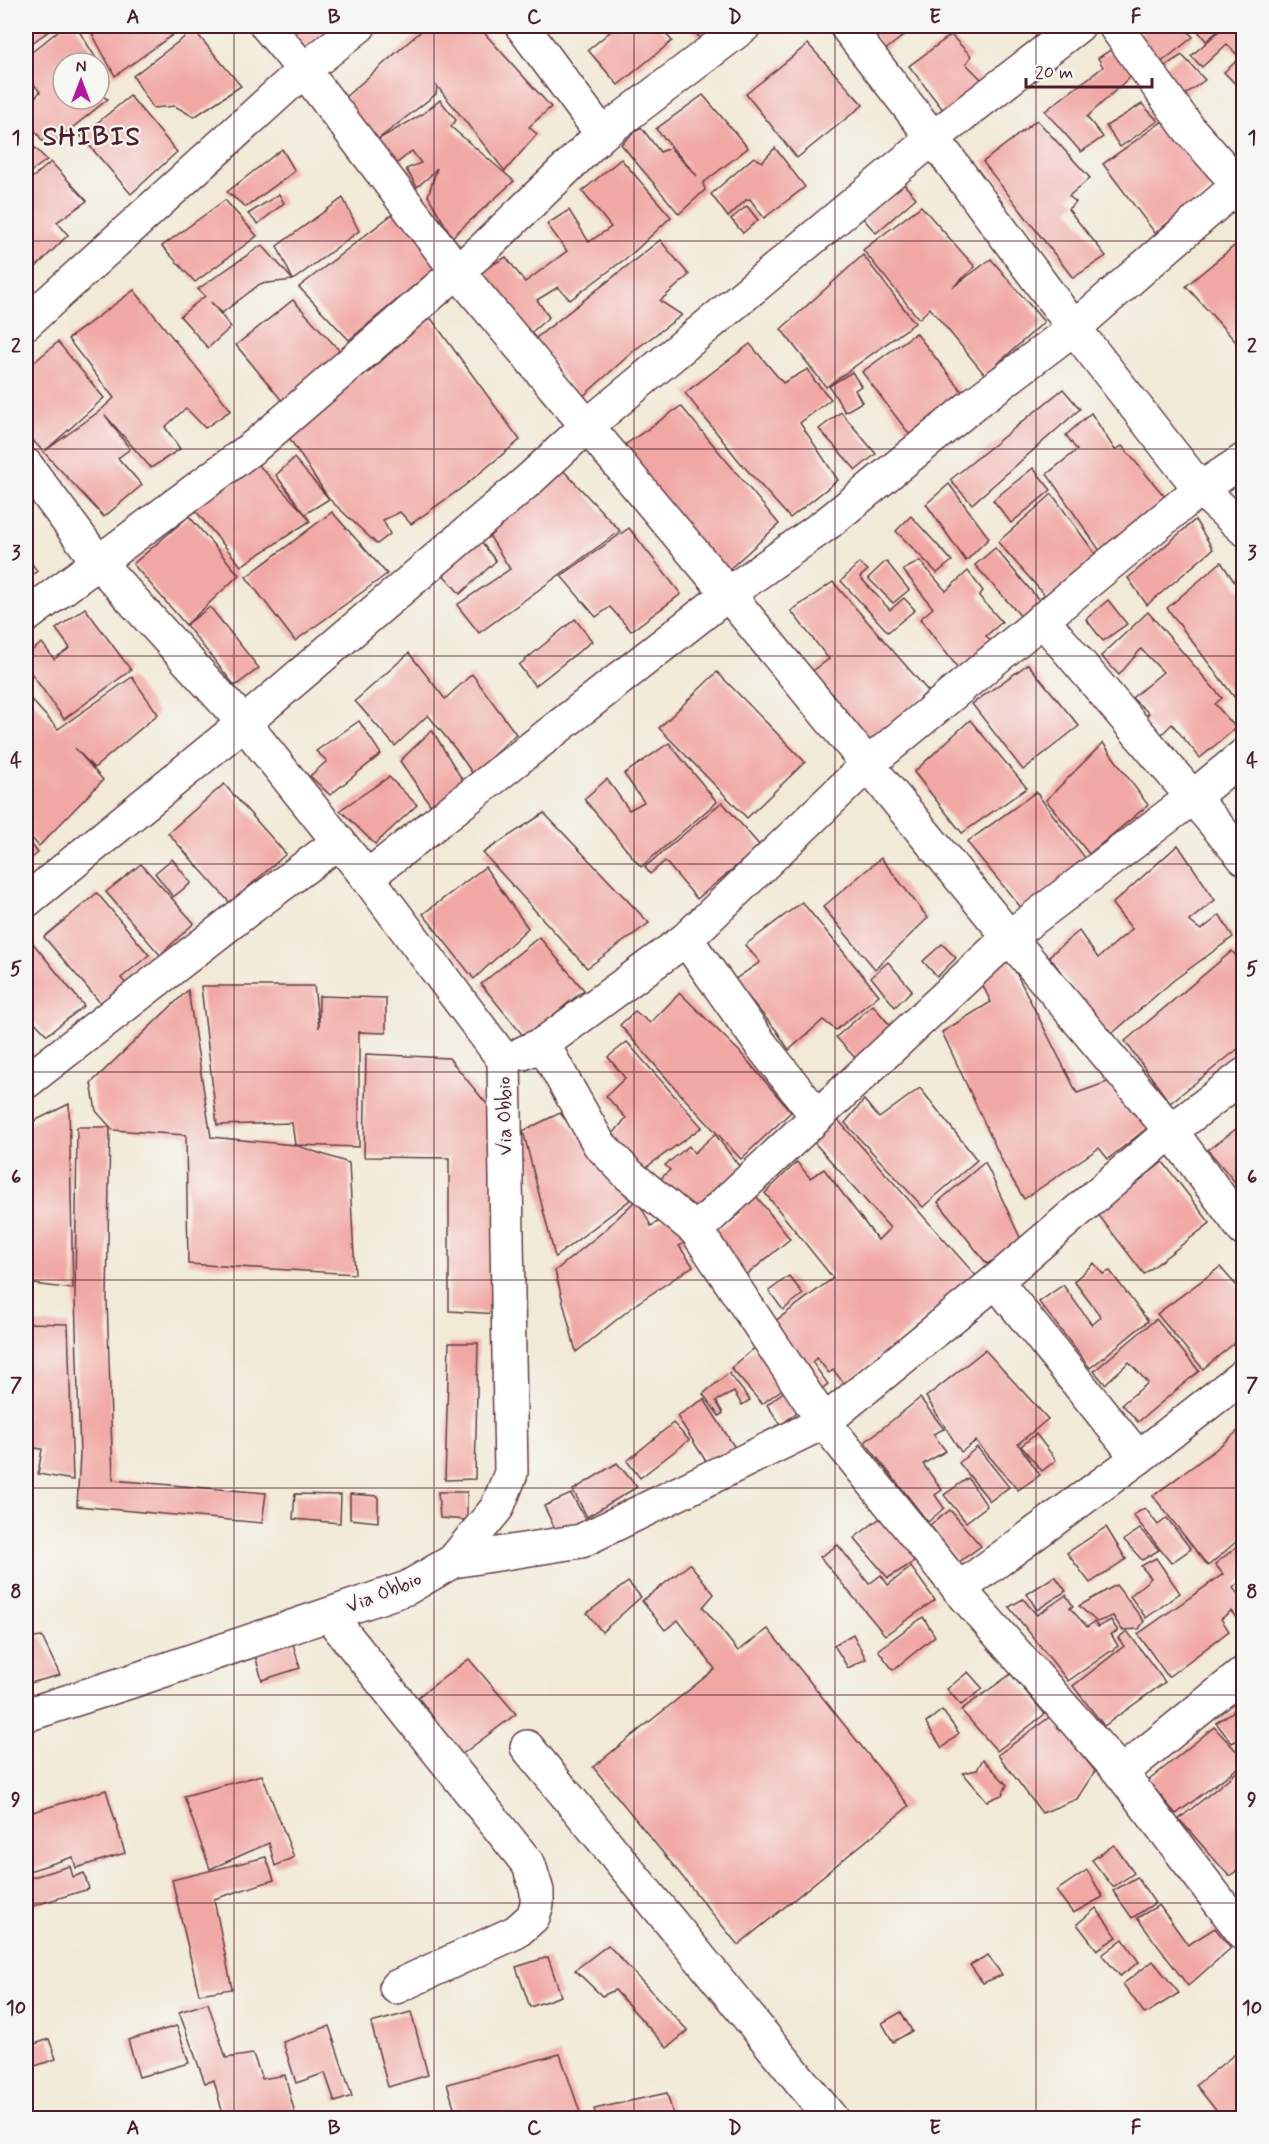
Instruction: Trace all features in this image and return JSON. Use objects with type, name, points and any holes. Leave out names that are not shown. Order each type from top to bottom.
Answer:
[{"type":"street","points":[[267,26],[304,70],[457,271],[728,594],[1171,1131],[1244,1230]]},
{"type":"street","points":[[26,323],[304,70],[359,26]]},
{"type":"street","points":[[522,26],[602,134]]},
{"type":"street","points":[[26,616],[256,445],[482,250],[602,134],[744,26]]},
{"type":"street","points":[[846,26],[933,138],[1074,328],[1200,489],[1244,529]]},
{"type":"street","points":[[26,901],[244,723],[530,479],[587,426],[933,138],[1077,26]]},
{"type":"street","points":[[367,877],[728,594],[828,522],[975,403],[1074,328],[1242,185],[1189,129],[1115,26]]},
{"type":"street","points":[[26,465],[99,563],[244,723],[367,877],[504,1060],[543,1044],[686,939],[868,764],[1200,489],[1244,460]]},
{"type":"street","points":[[1042,619],[1244,858]]},
{"type":"street","points":[[696,1230],[1009,937],[1193,797],[1244,755]]},
{"type":"street","points":[[26,1082],[339,842]]},
{"type":"street","points":[[686,939],[762,1046],[817,1116]]},
{"type":"street","points":[[543,1044],[599,1144],[628,1174],[696,1230],[824,1422],[959,1589],[1121,1773],[1244,1934]]},
{"type":"street","name":"Via Obbio","points":[[26,1715],[406,1588],[453,1561],[497,1508],[511,1473],[504,1060]]},
{"type":"street","points":[[453,1561],[581,1540],[824,1422],[996,1281],[1171,1131],[1244,1076]]},
{"type":"street","points":[[996,1281],[1138,1458]]},
{"type":"street","points":[[959,1589],[1138,1458],[1244,1375]]},
{"type":"street","points":[[329,1615],[529,1865],[537,1892],[537,1904],[533,1917],[516,1932],[396,1986]]},
{"type":"street","points":[[1121,1773],[1244,1673]]},
{"type":"street","points":[[527,1748],[831,2118]]},
{"type":"building","points":[[26,26],[56,26],[26,47]]},
{"type":"building","points":[[64,26],[76,26],[92,51],[51,51],[51,111],[93,111],[47,148],[26,117],[26,107],[40,92],[26,74],[26,57]]},
{"type":"building","points":[[88,26],[185,26],[115,76],[111,69],[111,51],[102,51]]},
{"type":"building","points":[[282,26],[334,26],[300,52]]},
{"type":"building","points":[[427,26],[478,26],[551,107],[529,127],[537,134],[505,171],[437,86],[436,94],[377,140],[343,99]]},
{"type":"building","points":[[604,26],[659,26],[672,41],[618,85],[588,50],[610,32]]},
{"type":"building","points":[[689,26],[717,26],[701,39]]},
{"type":"building","points":[[868,26],[916,26],[885,50]]},
{"type":"building","points":[[1033,26],[1064,26],[1045,39]]},
{"type":"building","points":[[1149,26],[1183,26],[1193,37],[1154,68],[1132,40]]},
{"type":"building","points":[[1194,26],[1219,26],[1221,28],[1206,41]]},
{"type":"building","points":[[1225,26],[1244,28],[1244,93],[1224,72],[1240,58],[1227,44],[1202,67],[1191,56]]},
{"type":"building","points":[[194,30],[241,86],[194,117],[175,106],[153,108],[133,76]]},
{"type":"building","points":[[951,35],[971,56],[966,64],[987,85],[947,115],[909,66]]},
{"type":"building","points":[[808,44],[863,105],[797,158],[746,94]]},
{"type":"building","points":[[1112,49],[1135,72],[1087,117],[1103,137],[1081,152],[1045,111],[1103,67],[1098,58]]},
{"type":"building","points":[[1182,55],[1205,80],[1177,100],[1153,74]]},
{"type":"building","points":[[703,95],[748,148],[703,183],[705,190],[679,214],[621,144],[641,127],[660,152],[670,148],[697,176],[656,129]]},
{"type":"building","points":[[130,96],[177,152],[131,194],[81,136]]},
{"type":"building","points":[[440,100],[456,120],[451,127],[514,181],[452,237],[428,196],[437,168],[417,187],[406,169],[421,163],[412,151],[396,164],[377,140],[423,114]]},
{"type":"building","points":[[1142,104],[1158,121],[1120,147],[1106,126]]},
{"type":"building","points":[[1170,116],[1222,180],[1155,233],[1103,164]]},
{"type":"building","points":[[1037,120],[1090,178],[1069,196],[1076,202],[1068,209],[1106,256],[1073,278],[983,162]]},
{"type":"building","points":[[26,139],[47,160],[26,175]]},
{"type":"building","points":[[775,148],[805,187],[764,218],[750,199],[728,217],[711,194],[754,157],[762,162]]},
{"type":"building","points":[[282,149],[295,171],[246,207],[227,192]]},
{"type":"building","points":[[621,159],[671,217],[633,253],[570,300],[558,287],[537,300],[549,317],[525,338],[478,273],[506,257],[525,282],[567,251],[547,224],[569,210],[589,242],[611,227],[582,191]]},
{"type":"building","points":[[51,162],[87,201],[57,222],[68,235],[26,277],[26,183]]},
{"type":"building","points":[[900,180],[916,198],[876,233],[860,215]]},
{"type":"building","points":[[279,194],[284,203],[258,224],[248,214]]},
{"type":"building","points":[[343,198],[359,231],[293,280],[277,246]]},
{"type":"building","points":[[225,200],[257,236],[195,282],[162,246]]},
{"type":"building","points":[[747,206],[758,220],[743,233],[731,219]]},
{"type":"building","points":[[921,206],[975,267],[953,287],[991,259],[1044,322],[985,375],[930,308],[919,319],[863,250]]},
{"type":"building","points":[[399,209],[442,262],[349,340],[299,287]]},
{"type":"building","points":[[1244,238],[1244,270],[1238,275],[1244,282],[1244,336],[1236,342],[1186,286]]},
{"type":"building","points":[[660,240],[689,275],[660,301],[682,315],[636,349],[580,399],[536,338]]},
{"type":"building","points":[[262,245],[293,280],[260,284],[222,313],[211,302],[231,327],[208,348],[180,316],[205,296],[198,289]]},
{"type":"building","points":[[863,255],[915,323],[826,387],[781,329]]},
{"type":"building","points":[[134,290],[231,410],[205,428],[186,408],[165,427],[180,449],[151,468],[105,415],[130,449],[118,458],[142,485],[104,517],[26,433],[26,369],[58,342],[104,398],[45,451],[114,398],[68,339]]},
{"type":"building","points":[[293,300],[349,361],[288,408],[236,345]]},
{"type":"building","points":[[430,317],[520,440],[463,487],[411,524],[400,512],[383,520],[390,534],[377,544],[329,499],[288,436],[364,369],[368,373]]},
{"type":"building","points":[[916,333],[964,394],[910,435],[862,372]]},
{"type":"building","points":[[750,344],[783,383],[808,369],[814,380],[831,399],[800,423],[838,480],[790,518],[739,461],[685,393]]},
{"type":"building","points":[[852,372],[861,386],[855,390],[862,402],[845,412],[829,386]]},
{"type":"building","points":[[1063,389],[1080,409],[972,504],[950,480]]},
{"type":"building","points":[[681,406],[779,524],[724,574],[619,449]]},
{"type":"building","points":[[841,412],[876,454],[856,470],[819,429]]},
{"type":"building","points":[[1091,413],[1115,450],[1122,446],[1166,498],[1102,554],[1047,474],[1077,450],[1066,435]]},
{"type":"building","points":[[249,455],[310,521],[241,566],[191,505]]},
{"type":"building","points":[[294,458],[329,499],[305,514],[276,475]]},
{"type":"building","points":[[561,468],[620,531],[479,633],[457,605],[510,569],[487,532]]},
{"type":"building","points":[[1033,468],[1051,490],[1011,523],[993,500]]},
{"type":"building","points":[[949,484],[989,538],[966,561],[926,504]]},
{"type":"building","points":[[1052,494],[1096,555],[1048,599],[998,542]]},
{"type":"building","points":[[332,512],[387,574],[295,641],[246,577]]},
{"type":"building","points":[[189,516],[239,575],[186,625],[133,564]]},
{"type":"building","points":[[911,516],[952,561],[937,573],[896,531]]},
{"type":"building","points":[[1195,520],[1213,549],[1147,605],[1128,578]]},
{"type":"building","points":[[629,528],[681,594],[631,631],[610,607],[596,617],[561,576]]},
{"type":"building","points":[[479,539],[496,561],[460,594],[441,572]]},
{"type":"building","points":[[995,548],[1044,606],[1025,621],[975,565]]},
{"type":"building","points":[[26,555],[37,571],[26,580]]},
{"type":"building","points":[[886,561],[909,590],[893,603],[868,578]]},
{"type":"building","points":[[920,561],[946,591],[968,571],[983,591],[979,596],[1002,622],[986,636],[995,647],[961,672],[920,619],[933,608],[903,570]]},
{"type":"building","points":[[1221,562],[1244,596],[1244,710],[1167,608]]},
{"type":"building","points":[[859,563],[868,570],[860,577],[890,610],[904,598],[915,610],[888,632],[841,581]]},
{"type":"building","points":[[833,582],[928,691],[872,747],[807,675],[829,659],[791,611]]},
{"type":"building","points":[[1108,600],[1127,624],[1103,641],[1086,619]]},
{"type":"building","points":[[210,607],[259,668],[235,686],[186,625]]},
{"type":"building","points":[[85,608],[131,670],[64,719],[26,666],[26,655],[42,643],[54,659],[70,648],[56,629]]},
{"type":"building","points":[[1148,612],[1222,698],[1215,704],[1236,728],[1200,758],[1172,724],[1159,737],[1143,719],[1149,713],[1132,698],[1163,672],[1141,649],[1119,675],[1101,656]]},
{"type":"building","points":[[575,619],[592,641],[535,686],[519,665]]},
{"type":"building","points":[[409,653],[445,699],[472,674],[516,734],[473,774],[428,715],[395,746],[355,701]]},
{"type":"building","points":[[1028,664],[1079,726],[1023,770],[972,704]]},
{"type":"building","points":[[717,672],[805,762],[747,818],[659,728]]},
{"type":"building","points":[[132,677],[158,714],[94,768],[75,748],[103,780],[39,846],[26,832],[26,694],[58,729]]},
{"type":"building","points":[[970,720],[1027,788],[962,833],[914,772]]},
{"type":"building","points":[[359,721],[381,754],[330,795],[310,776],[327,761],[316,751]]},
{"type":"building","points":[[432,730],[463,781],[434,810],[400,761]]},
{"type":"building","points":[[669,743],[717,802],[641,867],[584,799],[607,779],[629,810],[644,802],[624,774]]},
{"type":"building","points":[[1103,743],[1148,805],[1089,854],[1046,800]]},
{"type":"building","points":[[389,777],[417,805],[375,844],[340,810]]},
{"type":"building","points":[[224,784],[286,854],[230,903],[168,833]]},
{"type":"building","points":[[1036,792],[1086,859],[1023,910],[967,842]]},
{"type":"building","points":[[722,802],[760,846],[697,899],[665,861],[650,874],[645,867]]},
{"type":"building","points":[[544,813],[649,923],[587,968],[483,853]]},
{"type":"building","points":[[26,837],[38,853],[26,863]]},
{"type":"building","points":[[1178,845],[1215,900],[1189,921],[1201,930],[1220,915],[1233,937],[1174,980],[1108,1037],[1049,956],[1079,931],[1098,958],[1132,929],[1112,904]]},
{"type":"building","points":[[881,858],[928,918],[875,969],[823,907]]},
{"type":"building","points":[[172,859],[191,883],[173,897],[155,873]]},
{"type":"building","points":[[141,864],[194,923],[160,955],[106,892]]},
{"type":"building","points":[[485,867],[528,928],[474,979],[423,914]]},
{"type":"building","points":[[97,893],[149,955],[121,978],[132,991],[108,1012],[44,937]]},
{"type":"building","points":[[802,902],[879,995],[836,1030],[823,1020],[789,1050],[776,1030],[734,980],[760,962],[745,945]]},
{"type":"building","points":[[539,937],[584,990],[525,1038],[481,984]]},
{"type":"building","points":[[32,942],[84,1006],[47,1035],[26,1015],[26,948]]},
{"type":"building","points":[[942,944],[956,958],[937,977],[923,961]]},
{"type":"building","points":[[1232,951],[1244,965],[1244,1044],[1170,1103],[1125,1041]]},
{"type":"building","points":[[1007,955],[1077,1093],[1110,1081],[1151,1125],[1108,1159],[1099,1148],[1024,1199],[1006,1169],[942,1032],[991,1002],[975,970]]},
{"type":"building","points":[[888,962],[912,990],[895,1007],[871,977]]},
{"type":"building","points":[[201,986],[314,986],[319,1028],[319,996],[386,998],[386,1033],[359,1032],[359,1147],[295,1145],[292,1123],[217,1125]]},
{"type":"building","points":[[188,990],[211,1137],[295,1145],[349,1163],[355,1274],[188,1264],[186,1135],[113,1130],[96,1111],[91,1083]]},
{"type":"building","points":[[680,993],[740,1052],[791,1112],[741,1159],[620,1025],[635,1011],[650,1023]]},
{"type":"building","points":[[873,1005],[893,1029],[857,1060],[836,1037]]},
{"type":"building","points":[[627,1042],[702,1127],[638,1173],[608,1140],[626,1118],[606,1096],[625,1078],[608,1057]]},
{"type":"building","points":[[366,1054],[449,1058],[499,1119],[499,1314],[449,1311],[449,1158],[364,1157]]},
{"type":"building","points":[[920,1088],[977,1160],[923,1207],[845,1123],[864,1100],[879,1118]]},
{"type":"building","points":[[69,1104],[73,1289],[26,1283],[26,1125]]},
{"type":"building","points":[[560,1113],[630,1200],[555,1257],[523,1131]]},
{"type":"building","points":[[838,1120],[978,1278],[937,1307],[845,1384],[833,1370],[829,1373],[817,1358],[812,1362],[828,1384],[820,1390],[770,1325],[833,1278],[765,1193],[797,1162],[810,1178],[824,1169],[878,1240],[890,1228],[812,1140]]},
{"type":"building","points":[[1244,1123],[1244,1193],[1208,1150]]},
{"type":"building","points":[[77,1127],[110,1127],[107,1299],[113,1480],[266,1493],[262,1523],[77,1506],[80,1455],[75,1298]]},
{"type":"building","points":[[715,1134],[745,1174],[690,1220],[657,1182],[670,1170],[665,1165],[689,1146],[694,1153]]},
{"type":"building","points":[[985,1162],[1023,1244],[987,1264],[938,1202]]},
{"type":"building","points":[[1163,1162],[1210,1223],[1144,1274],[1097,1213]]},
{"type":"building","points":[[753,1192],[790,1239],[744,1277],[706,1239],[741,1213],[736,1204]]},
{"type":"building","points":[[637,1199],[651,1226],[674,1213],[691,1239],[679,1246],[693,1266],[639,1302],[576,1352],[555,1271],[605,1230]]},
{"type":"building","points":[[1094,1263],[1103,1274],[1110,1271],[1148,1321],[1090,1368],[1039,1302],[1063,1285],[1092,1325],[1101,1317],[1074,1281]]},
{"type":"building","points":[[1220,1267],[1244,1294],[1244,1335],[1203,1369],[1157,1314]]},
{"type":"building","points":[[789,1276],[803,1294],[783,1310],[769,1291]]},
{"type":"building","points":[[1156,1319],[1199,1371],[1138,1422],[1122,1404],[1148,1383],[1129,1362],[1105,1384],[1094,1371]]},
{"type":"building","points":[[26,1323],[68,1324],[73,1480],[38,1474],[42,1449],[26,1447]]},
{"type":"building","points":[[449,1343],[478,1343],[475,1479],[445,1480]]},
{"type":"building","points":[[758,1345],[789,1384],[762,1404],[731,1368]]},
{"type":"building","points":[[985,1350],[1048,1419],[1018,1444],[1040,1475],[1018,1490],[976,1441],[961,1452],[926,1397]]},
{"type":"building","points":[[729,1373],[750,1400],[742,1405],[734,1392],[716,1401],[723,1413],[719,1416],[703,1394]]},
{"type":"building","points":[[788,1388],[802,1408],[781,1425],[767,1405]]},
{"type":"building","points":[[920,1398],[944,1429],[933,1434],[946,1451],[923,1464],[942,1490],[935,1495],[944,1508],[928,1522],[865,1442]]},
{"type":"building","points":[[704,1399],[737,1451],[709,1466],[677,1416]]},
{"type":"building","points":[[673,1423],[689,1440],[640,1478],[627,1461]]},
{"type":"building","points":[[1244,1426],[1244,1535],[1208,1566],[1153,1496]]},
{"type":"building","points":[[1036,1434],[1056,1460],[1042,1471],[1021,1446]]},
{"type":"building","points":[[977,1447],[1009,1487],[990,1501],[959,1463]]},
{"type":"building","points":[[617,1463],[637,1487],[587,1517],[573,1490]]},
{"type":"building","points":[[968,1478],[987,1506],[966,1522],[944,1495]]},
{"type":"building","points":[[438,1492],[467,1492],[467,1520],[440,1518]]},
{"type":"building","points":[[295,1494],[341,1495],[340,1523],[293,1519]]},
{"type":"building","points":[[350,1494],[378,1496],[378,1522],[350,1519]]},
{"type":"building","points":[[571,1494],[587,1521],[557,1533],[544,1506]]},
{"type":"building","points":[[1145,1508],[1158,1525],[1167,1518],[1191,1549],[1171,1563],[1133,1515]]},
{"type":"building","points":[[950,1510],[981,1546],[959,1562],[930,1525]]},
{"type":"building","points":[[883,1516],[917,1560],[888,1578],[854,1538]]},
{"type":"building","points":[[1106,1527],[1126,1559],[1090,1583],[1067,1553]]},
{"type":"building","points":[[1140,1529],[1159,1550],[1142,1560],[1124,1540]]},
{"type":"building","points":[[1244,1541],[1244,1578],[1233,1588],[1244,1601],[1244,1628],[1231,1611],[1221,1619],[1229,1631],[1168,1677],[1138,1634],[1223,1574],[1215,1564]]},
{"type":"building","points":[[838,1545],[869,1584],[881,1575],[888,1585],[911,1567],[935,1600],[885,1635],[820,1557]]},
{"type":"building","points":[[1156,1558],[1180,1593],[1146,1618],[1130,1596],[1151,1578],[1141,1566]]},
{"type":"building","points":[[690,1564],[714,1594],[703,1607],[738,1651],[768,1629],[909,1806],[738,1945],[593,1767],[715,1669],[678,1620],[665,1630],[642,1601]]},
{"type":"building","points":[[1055,1576],[1066,1591],[1037,1610],[1027,1594]]},
{"type":"building","points":[[628,1582],[641,1597],[602,1632],[587,1613]]},
{"type":"building","points":[[1116,1585],[1144,1621],[1139,1629],[1122,1630],[1113,1616],[1097,1622],[1079,1606]]},
{"type":"building","points":[[1066,1595],[1073,1606],[1070,1608],[1087,1627],[1094,1622],[1098,1627],[1111,1620],[1118,1631],[1111,1634],[1118,1646],[1068,1681],[1009,1607],[1023,1599],[1037,1615]]},
{"type":"building","points":[[923,1617],[935,1636],[893,1670],[878,1650]]},
{"type":"building","points":[[1127,1631],[1165,1682],[1104,1726],[1073,1686],[1124,1646],[1118,1638]]},
{"type":"building","points":[[853,1634],[866,1659],[848,1668],[834,1645]]},
{"type":"building","points":[[42,1637],[60,1675],[30,1683],[26,1663],[26,1639]]},
{"type":"building","points":[[291,1637],[300,1668],[262,1680],[253,1648]]},
{"type":"building","points":[[469,1659],[516,1714],[461,1755],[418,1697]]},
{"type":"building","points":[[968,1672],[983,1689],[961,1705],[947,1689]]},
{"type":"building","points":[[1011,1674],[1045,1714],[997,1751],[961,1710]]},
{"type":"building","points":[[1240,1707],[1244,1713],[1244,1737],[1232,1743],[1216,1723]]},
{"type":"building","points":[[942,1710],[959,1733],[942,1748],[926,1723]]},
{"type":"building","points":[[1051,1716],[1095,1771],[1077,1799],[1042,1813],[998,1755]]},
{"type":"building","points":[[1214,1727],[1244,1759],[1244,1763],[1176,1814],[1148,1781]]},
{"type":"building","points":[[983,1759],[1007,1785],[1002,1795],[987,1801],[963,1773],[977,1770]]},
{"type":"building","points":[[1244,1766],[1244,1866],[1229,1876],[1179,1819]]},
{"type":"building","points":[[262,1775],[294,1857],[275,1866],[269,1843],[210,1869],[184,1796]]},
{"type":"building","points":[[106,1790],[125,1853],[76,1868],[73,1857],[26,1872],[26,1814]]},
{"type":"building","points":[[1114,1845],[1134,1873],[1113,1887],[1092,1860]]},
{"type":"building","points":[[266,1857],[274,1880],[214,1899],[232,1989],[199,1994],[172,1880]]},
{"type":"building","points":[[70,1866],[73,1877],[84,1873],[89,1889],[26,1908],[26,1879]]},
{"type":"building","points":[[1087,1870],[1103,1897],[1073,1913],[1056,1891]]},
{"type":"building","points":[[1137,1877],[1155,1903],[1132,1918],[1113,1891]]},
{"type":"building","points":[[1159,1905],[1188,1945],[1215,1928],[1231,1948],[1188,1986],[1137,1918]]},
{"type":"building","points":[[1096,1908],[1117,1937],[1097,1950],[1077,1924]]},
{"type":"building","points":[[1123,1939],[1139,1962],[1120,1976],[1102,1955]]},
{"type":"building","points":[[608,1945],[688,2031],[667,2048],[615,1990],[602,1996],[575,1970]]},
{"type":"building","points":[[988,1955],[1002,1975],[983,1983],[970,1965]]},
{"type":"building","points":[[548,1957],[561,1996],[530,2007],[516,1967]]},
{"type":"building","points":[[1153,1961],[1179,1993],[1145,2014],[1123,1984]]},
{"type":"building","points":[[208,2003],[226,2058],[253,2054],[262,2079],[285,2075],[296,2118],[232,2118],[222,2111],[214,2080],[205,2083],[179,2012]]},
{"type":"building","points":[[411,2012],[428,2075],[388,2087],[371,2023]]},
{"type":"building","points":[[901,2012],[912,2031],[893,2042],[882,2023]]},
{"type":"building","points":[[177,2026],[189,2063],[139,2077],[128,2040]]},
{"type":"building","points":[[329,2026],[352,2096],[335,2102],[325,2073],[296,2083],[283,2042]]},
{"type":"building","points":[[49,2039],[56,2059],[26,2069],[26,2047]]},
{"type":"building","points":[[1244,2047],[1244,2118],[1222,2118],[1196,2085]]},
{"type":"building","points":[[560,2054],[582,2118],[442,2118],[440,2112],[455,2110],[447,2084]]},
{"type":"building","points":[[667,2093],[674,2118],[597,2118],[594,2109]]},
{"type":"district","name":"SHIBIS","points":[[92,138]]}]
